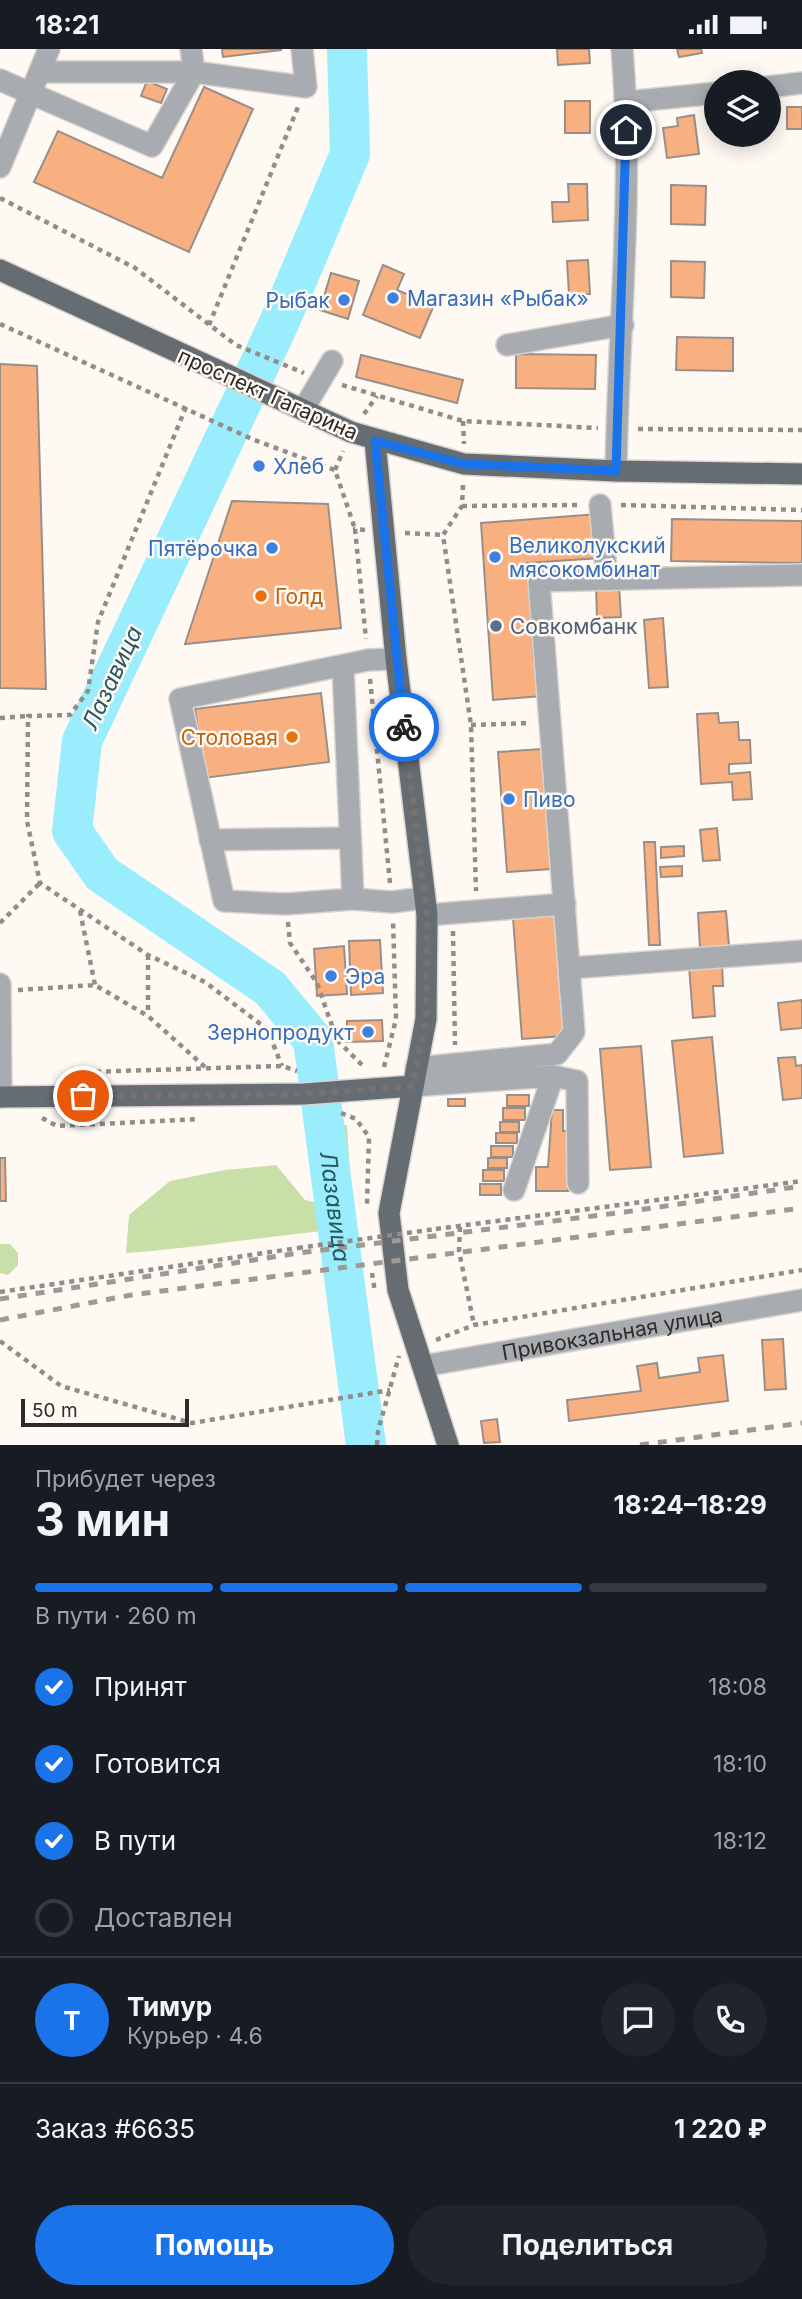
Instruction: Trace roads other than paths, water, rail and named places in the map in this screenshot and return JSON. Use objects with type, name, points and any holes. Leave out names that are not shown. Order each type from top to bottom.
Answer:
[{"type":"main road","name":"проспект Гагарина","points":[[0,270],[223,375],[375,441],[464,464],[616,471],[802,474]]},
{"type":"main road","points":[[375,441],[396,659],[426,907],[426,1019],[389,1213],[397,1290],[449,1445]]},
{"type":"main road","points":[[0,1097],[304,1094],[336,1102],[414,1077]]},
{"type":"street","points":[[0,167],[49,49]]},
{"type":"street","points":[[0,80],[152,146],[194,72],[191,49]]},
{"type":"street","points":[[40,72],[194,72],[306,87],[302,49]]},
{"type":"street","points":[[616,471],[627,102],[622,49]]},
{"type":"street","points":[[781,85],[802,83]]},
{"type":"street","points":[[627,102],[704,94]]},
{"type":"street","points":[[507,345],[622,325]]},
{"type":"street","points":[[303,410],[327,370]]},
{"type":"street","points":[[600,505],[607,580]]},
{"type":"street","points":[[414,1077],[455,1063],[557,1054],[574,1032],[538,581],[802,575]]},
{"type":"street","points":[[396,659],[368,660],[180,698],[224,901],[286,904],[353,899],[392,902],[452,913],[565,904]]},
{"type":"street","points":[[343,667],[353,899]]},
{"type":"street","points":[[211,840],[350,838]]},
{"type":"street","points":[[570,968],[802,951]]},
{"type":"street","points":[[0,983],[0,1097]]},
{"type":"street","points":[[414,1077],[553,1076],[577,1081],[578,1183]]},
{"type":"street","points":[[514,1190],[553,1076]]},
{"type":"street","name":"Привокзальная улица","points":[[419,1357],[802,1300]]},
{"type":"waterway","name":"Лазавица","points":[[347,49],[350,154],[279,323],[82,741],[72,831],[102,874],[270,988],[313,1040],[366,1445]]},
{"type":"railway","points":[[0,1299],[299,1253],[625,1212],[802,1186]]},
{"type":"railway","points":[[0,1320],[131,1295],[802,1208]]},
{"type":"railway","points":[[640,1445],[802,1423]]},
{"type":"place","name":"Магазин «Рыбак»","points":[[393,298]]},
{"type":"place","name":"Рыбак","points":[[344,300]]},
{"type":"place","name":"Хлеб","points":[[259,466]]},
{"type":"place","name":"Пятёрочка","points":[[272,548]]},
{"type":"place","name":"Великолукский мясокомбинат","points":[[495,557]]},
{"type":"place","name":"Голд","points":[[261,596]]},
{"type":"place","name":"Совкомбанк","points":[[496,626]]},
{"type":"place","name":"Столовая","points":[[292,737]]},
{"type":"place","name":"Пиво","points":[[509,799]]},
{"type":"place","name":"Эра","points":[[331,976]]},
{"type":"place","name":"Зернопродукт","points":[[368,1032]]}]
